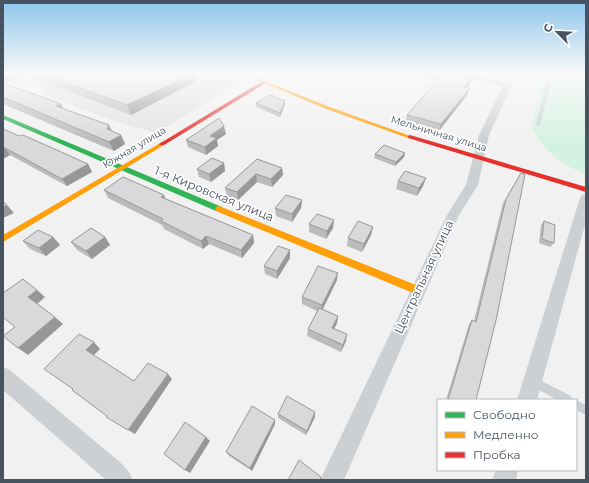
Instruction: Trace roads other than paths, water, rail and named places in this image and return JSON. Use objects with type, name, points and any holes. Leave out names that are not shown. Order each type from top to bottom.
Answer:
[{"type":"street","name":"Южная улица","points":[[3,239],[240,97]]},
{"type":"street","name":"Мельничная улица","points":[[298,97],[385,128],[586,190]]},
{"type":"street","name":"Центральная улица","points":[[332,480],[417,290],[453,216],[472,185],[484,134],[502,97]]},
{"type":"street","name":"1-я Кировская улица","points":[[3,117],[120,168],[417,290]]},
{"type":"street","points":[[527,399],[586,198]]},
{"type":"street","points":[[3,376],[113,477]]},
{"type":"lane","points":[[538,125],[545,97]]},
{"type":"lane","points":[[532,381],[565,399]]},
{"type":"lane","points":[[577,406],[586,410]]}]
